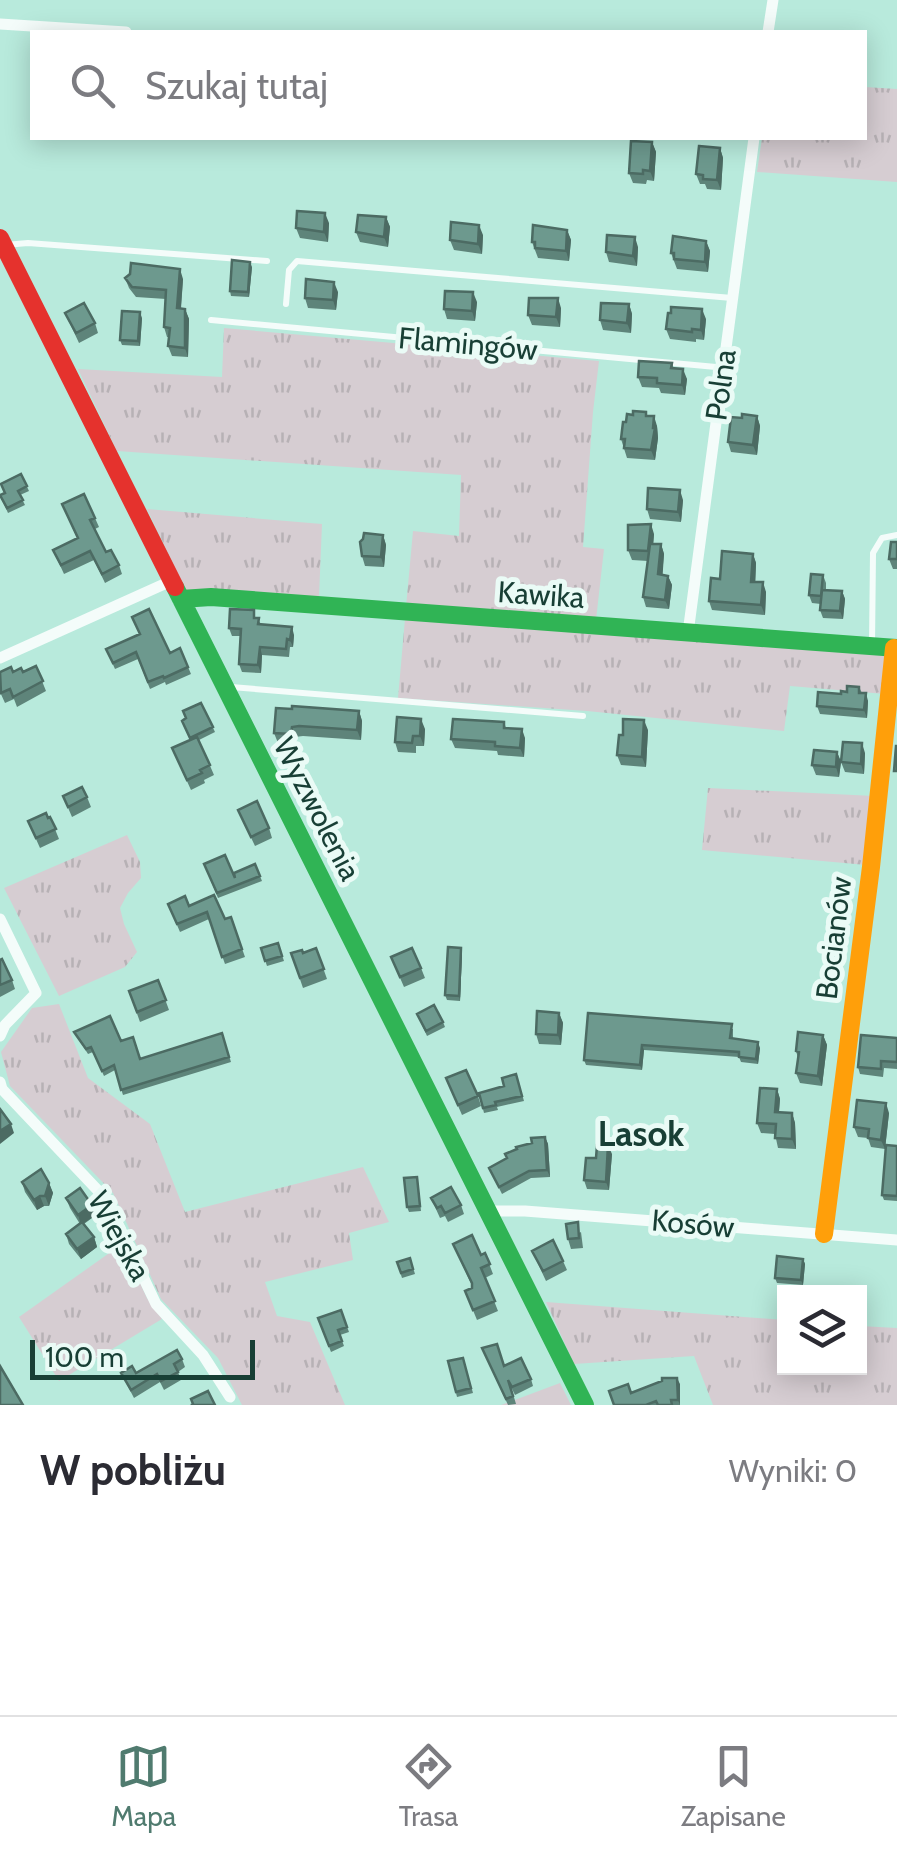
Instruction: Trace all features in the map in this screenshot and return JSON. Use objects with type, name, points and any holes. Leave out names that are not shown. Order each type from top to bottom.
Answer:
[{"type":"street","points":[[768,30],[773,0]]},
{"type":"street","points":[[0,24],[94,30]]},
{"type":"street","name":"Polna","points":[[688,634],[754,140]]},
{"type":"street","name":"Wyzwolenia","points":[[2,242],[585,1405]]},
{"type":"street","points":[[0,658],[171,581]]},
{"type":"street","name":"Kawika","points":[[180,599],[212,597],[895,648]]},
{"type":"street","name":"Bocianów","points":[[824,1234],[895,648]]},
{"type":"street","points":[[0,919],[36,993],[2,1028]]},
{"type":"street","name":"Wiejska","points":[[0,1082],[2,1089],[106,1199],[156,1304],[203,1355],[230,1397]]},
{"type":"street","name":"Kosów","points":[[489,1211],[524,1210],[897,1240]]},
{"type":"lane","points":[[2,242],[267,261]]},
{"type":"lane","points":[[286,304],[289,270],[297,262],[733,298]]},
{"type":"lane","name":"Flamingów","points":[[210,320],[716,368],[724,362]]},
{"type":"lane","points":[[872,646],[873,553],[882,538],[897,535]]},
{"type":"lane","points":[[225,687],[583,716]]},
{"type":"green space","points":[[867,87],[897,89],[897,182],[757,172],[762,140],[867,140]]},
{"type":"green space","points":[[224,328],[599,361],[583,547],[604,549],[596,620],[406,607],[413,531],[459,536],[461,475],[117,451],[78,369],[222,377]]},
{"type":"green space","points":[[147,509],[322,524],[319,597],[186,590]]},
{"type":"green space","points":[[405,619],[888,654],[885,694],[790,686],[784,731],[587,711],[398,698]]},
{"type":"green space","points":[[708,788],[874,796],[866,865],[702,850]]},
{"type":"green space","points":[[127,835],[140,862],[141,878],[120,908],[137,952],[125,967],[59,996],[4,888]]},
{"type":"green space","points":[[59,1004],[88,1078],[150,1124],[185,1212],[363,1167],[389,1222],[349,1233],[353,1260],[265,1282],[277,1316],[310,1322],[345,1405],[242,1405],[218,1358],[161,1299],[113,1193],[10,1086],[1,1052],[32,1008]]},
{"type":"green space","points":[[122,1244],[147,1298],[162,1319],[59,1381],[19,1317]]},
{"type":"green space","points":[[546,1302],[777,1319],[777,1375],[867,1375],[867,1326],[897,1328],[897,1405],[713,1405],[694,1356],[574,1364]]},
{"type":"green space","points":[[560,1383],[571,1405],[501,1405]]},
{"type":"building","points":[[631,141],[652,142],[650,171],[629,173]]},
{"type":"building","points":[[699,146],[720,148],[717,180],[696,174]]},
{"type":"building","points":[[297,211],[325,213],[324,232],[296,228]]},
{"type":"building","points":[[358,215],[386,217],[384,237],[356,232]]},
{"type":"building","points":[[451,222],[479,225],[478,244],[450,240]]},
{"type":"building","points":[[533,225],[567,230],[566,251],[535,248]]},
{"type":"building","points":[[607,235],[635,237],[633,256],[606,252]]},
{"type":"building","points":[[673,236],[706,241],[705,262],[674,259]]},
{"type":"building","points":[[232,260],[250,262],[248,292],[230,291]]},
{"type":"building","points":[[131,263],[180,269],[177,308],[185,309],[185,348],[168,346],[170,328],[164,327],[166,290],[132,287],[125,278],[130,274]]},
{"type":"building","points":[[306,279],[334,282],[333,300],[305,298]]},
{"type":"building","points":[[445,291],[473,292],[472,311],[444,309]]},
{"type":"building","points":[[529,298],[558,298],[556,317],[528,315]]},
{"type":"building","points":[[84,303],[95,323],[76,333],[65,313]]},
{"type":"building","points":[[601,303],[629,304],[627,323],[600,320]]},
{"type":"building","points":[[671,307],[702,309],[701,330],[666,329]]},
{"type":"building","points":[[122,311],[140,312],[138,341],[120,340]]},
{"type":"building","points":[[639,361],[672,363],[671,368],[683,369],[682,385],[638,377]]},
{"type":"building","points":[[633,411],[654,416],[651,450],[624,448],[623,422]]},
{"type":"building","points":[[742,414],[757,416],[753,445],[728,442],[731,417],[742,418]]},
{"type":"building","points":[[21,474],[27,486],[18,491],[23,500],[7,508],[0,495],[5,493],[1,484]]},
{"type":"building","points":[[648,488],[680,490],[678,512],[647,509]]},
{"type":"building","points":[[84,494],[95,518],[90,520],[106,552],[111,550],[119,565],[102,574],[90,551],[61,565],[53,550],[78,538],[62,504]]},
{"type":"building","points":[[651,524],[648,551],[628,550],[628,525]]},
{"type":"building","points":[[364,533],[383,535],[381,557],[362,556],[360,542]]},
{"type":"building","points":[[891,542],[897,542],[897,559],[889,559]]},
{"type":"building","points":[[650,544],[661,544],[658,574],[668,576],[665,600],[643,597]]},
{"type":"building","points":[[722,551],[753,554],[751,582],[763,582],[761,605],[709,601],[711,578],[720,579]]},
{"type":"building","points":[[811,574],[823,575],[821,596],[809,595]]},
{"type":"building","points":[[822,590],[842,591],[840,611],[820,610]]},
{"type":"building","points":[[149,609],[170,653],[180,648],[188,667],[148,682],[136,652],[113,663],[106,649],[140,634],[132,617]]},
{"type":"building","points":[[230,609],[254,610],[258,624],[292,627],[286,649],[260,647],[258,665],[239,664],[241,629],[229,628]]},
{"type":"building","points":[[36,666],[43,681],[13,697],[10,689],[1,693],[0,672],[11,667],[13,672],[21,668],[23,672]]},
{"type":"building","points":[[847,686],[859,687],[859,693],[866,693],[864,710],[817,706],[818,692],[841,694],[847,692]]},
{"type":"building","points":[[201,703],[213,727],[190,738],[182,721],[186,718],[183,711]]},
{"type":"building","points":[[276,708],[359,711],[357,730],[299,726],[292,727],[291,734],[274,733]]},
{"type":"building","points":[[397,717],[421,719],[420,736],[413,736],[412,743],[395,742]]},
{"type":"building","points":[[453,719],[504,722],[504,728],[522,729],[520,748],[451,739]]},
{"type":"building","points":[[623,719],[644,720],[642,757],[617,755]]},
{"type":"building","points":[[197,737],[210,765],[187,780],[172,748]]},
{"type":"building","points":[[843,742],[862,743],[861,764],[841,762]]},
{"type":"building","points":[[814,750],[837,752],[836,767],[812,765]]},
{"type":"building","points":[[82,787],[87,797],[68,807],[63,796]]},
{"type":"building","points":[[257,801],[269,828],[251,837],[238,810]]},
{"type":"building","points":[[46,813],[56,829],[36,838],[28,821]]},
{"type":"building","points":[[225,855],[235,878],[234,873],[255,864],[260,876],[217,893],[204,864]]},
{"type":"building","points":[[214,895],[225,919],[231,917],[242,949],[222,957],[207,912],[177,924],[168,904],[185,896],[189,906]]},
{"type":"building","points":[[278,943],[282,956],[265,961],[261,948]]},
{"type":"building","points":[[448,947],[461,948],[459,996],[445,995]]},
{"type":"building","points":[[316,948],[324,969],[300,978],[291,953]]},
{"type":"building","points":[[412,948],[421,968],[400,977],[391,957]]},
{"type":"building","points":[[0,960],[12,980],[0,985]]},
{"type":"building","points":[[158,980],[166,1000],[137,1012],[129,991]]},
{"type":"building","points":[[434,1005],[443,1022],[426,1031],[417,1014]]},
{"type":"building","points":[[537,1011],[559,1013],[558,1035],[536,1034]]},
{"type":"building","points":[[588,1013],[732,1024],[730,1038],[758,1042],[756,1059],[739,1057],[739,1052],[642,1045],[640,1065],[584,1060]]},
{"type":"building","points":[[110,1016],[121,1041],[133,1037],[140,1059],[222,1033],[229,1057],[121,1090],[114,1065],[102,1071],[91,1047],[86,1049],[74,1032]]},
{"type":"building","points":[[798,1032],[823,1035],[818,1076],[796,1073]]},
{"type":"building","points":[[861,1035],[897,1038],[897,1062],[881,1061],[881,1069],[858,1067]]},
{"type":"building","points":[[466,1070],[478,1096],[458,1105],[446,1078]]},
{"type":"building","points":[[516,1074],[522,1096],[483,1108],[479,1093],[504,1086],[502,1078]]},
{"type":"building","points":[[760,1088],[777,1089],[775,1112],[792,1113],[792,1139],[775,1138],[776,1124],[757,1123]]},
{"type":"building","points":[[857,1100],[886,1103],[881,1140],[868,1138],[869,1129],[854,1127]]},
{"type":"building","points":[[0,1109],[11,1124],[0,1131]]},
{"type":"building","points":[[545,1137],[547,1170],[529,1171],[499,1187],[489,1168],[507,1158],[505,1154],[516,1147],[532,1143],[531,1138]]},
{"type":"building","points":[[597,1145],[608,1145],[606,1182],[584,1180],[586,1158],[596,1158]]},
{"type":"building","points":[[886,1145],[897,1146],[897,1196],[882,1195]]},
{"type":"building","points":[[41,1169],[49,1183],[45,1196],[34,1200],[22,1182]]},
{"type":"building","points":[[417,1177],[420,1206],[407,1207],[404,1178]]},
{"type":"building","points":[[451,1187],[461,1205],[445,1213],[431,1198]]},
{"type":"building","points":[[80,1188],[92,1205],[78,1215],[66,1198]]},
{"type":"building","points":[[82,1222],[94,1237],[77,1249],[66,1234]]},
{"type":"building","points":[[578,1222],[579,1238],[568,1239],[566,1224]]},
{"type":"building","points":[[472,1235],[490,1264],[481,1268],[495,1301],[473,1310],[465,1291],[472,1288],[472,1283],[453,1244]]},
{"type":"building","points":[[553,1240],[563,1261],[543,1271],[532,1251]]},
{"type":"building","points":[[777,1256],[803,1259],[801,1280],[775,1278]]},
{"type":"building","points":[[410,1258],[413,1269],[401,1273],[397,1262]]},
{"type":"building","points":[[341,1310],[347,1327],[338,1330],[342,1341],[329,1346],[318,1318]]},
{"type":"building","points":[[497,1344],[504,1366],[521,1358],[531,1379],[512,1387],[508,1380],[513,1396],[506,1399],[482,1348]]},
{"type":"building","points":[[177,1350],[182,1359],[174,1364],[178,1372],[161,1381],[157,1374],[131,1390],[121,1373],[132,1366],[136,1373]]},
{"type":"building","points":[[463,1358],[471,1388],[456,1392],[448,1361]]},
{"type":"building","points":[[0,1366],[23,1405],[0,1404]]},
{"type":"building","points":[[662,1378],[677,1378],[678,1400],[671,1400],[672,1405],[658,1405],[656,1401],[646,1405],[614,1405],[609,1391],[628,1384],[631,1393]]},
{"type":"building","points":[[208,1391],[215,1405],[191,1405],[191,1399]]},
{"type":"traffic: fast","points":[[175,587],[585,1405]]},
{"type":"traffic: fast","points":[[181,599],[211,597],[897,648]]},
{"type":"traffic: slow","points":[[824,1234],[871,867],[894,648]]},
{"type":"traffic: jam","points":[[0,238],[175,587]]},
{"type":"district","name":"Lasok","points":[[641,1134]]}]
